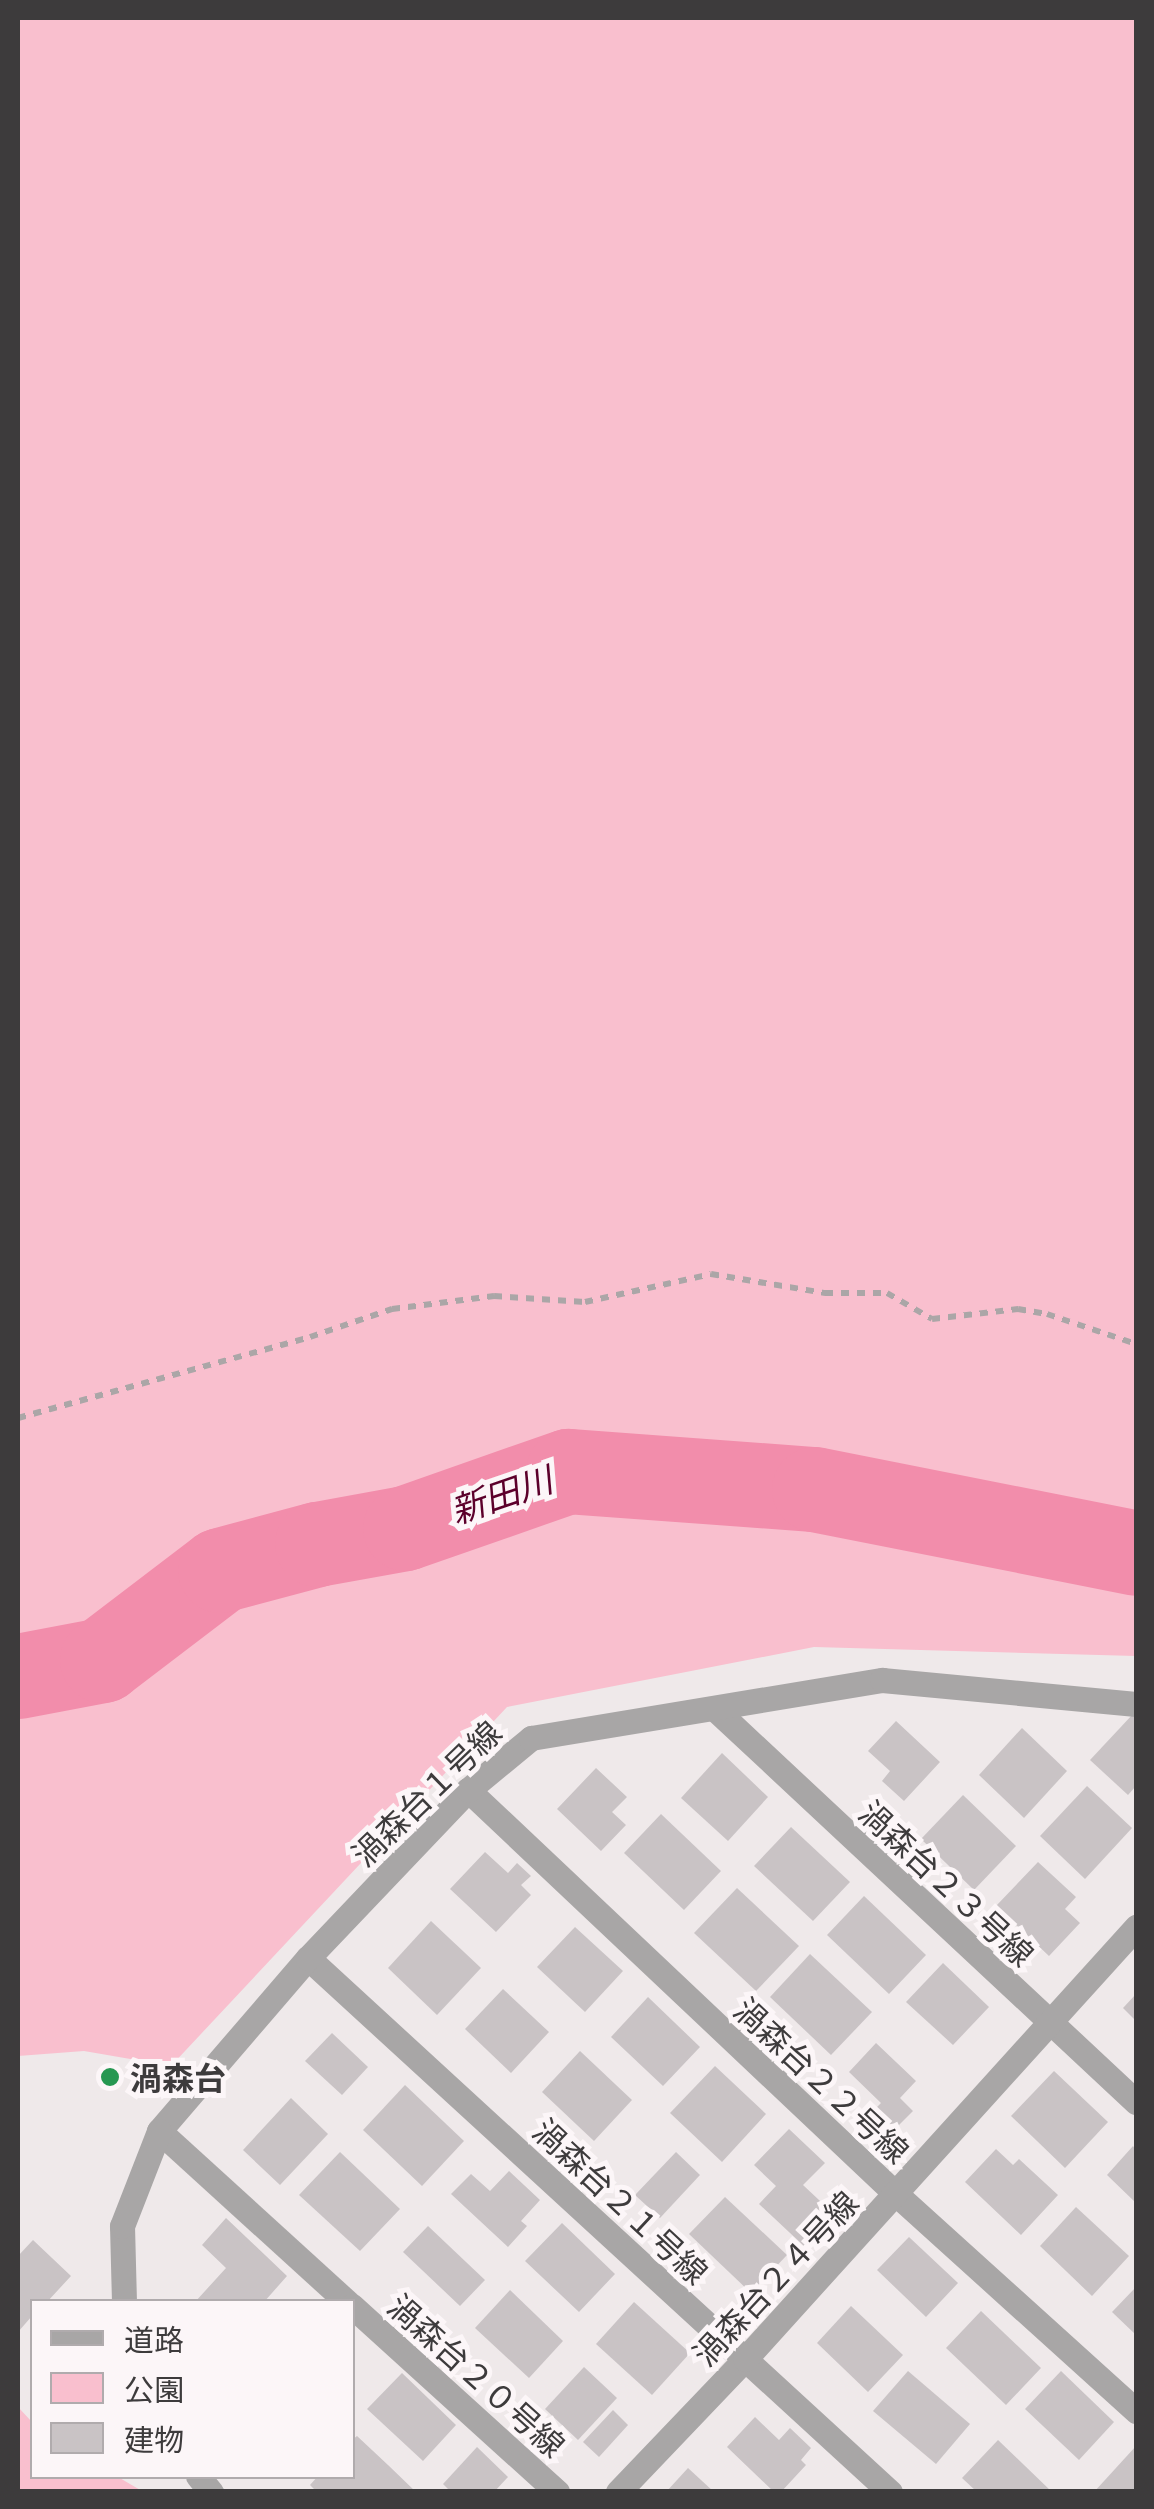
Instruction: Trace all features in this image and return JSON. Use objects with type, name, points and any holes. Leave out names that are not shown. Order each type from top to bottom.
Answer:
[{"type":"street","name":"渦森台１号線","points":[[124,2299],[122,2226],[159,2131],[308,1958],[468,1790],[531,1738],[882,1680],[1136,1704]]},
{"type":"street","name":"渦森台２３号線","points":[[714,1709],[1136,2102]]},
{"type":"street","name":"渦森台２２号線","points":[[468,1790],[896,2194],[1136,2411]]},
{"type":"street","name":"渦森台２４号線","points":[[618,2492],[745,2360],[1136,1926]]},
{"type":"street","name":"渦森台２１号線","points":[[308,1958],[890,2492]]},
{"type":"street","name":"渦森台２０号線","points":[[159,2131],[344,2299]]},
{"type":"street","name":"渦森台２０号線","points":[[355,2309],[557,2492]]},
{"type":"path","points":[[18,1418],[310,1337],[392,1309],[494,1296],[585,1302],[711,1274],[825,1294],[886,1293],[932,1319],[1018,1309],[1047,1314],[1136,1344]]},
{"type":"green space","points":[[18,18],[1136,18],[1136,1656],[814,1647],[507,1707],[171,2066],[84,2051],[18,2056]]},
{"type":"green space","points":[[18,2407],[30,2420],[30,2479],[121,2479],[142,2491],[18,2491]]},
{"type":"building","points":[[1133,1714],[1136,1786],[1128,1795],[1090,1760]]},
{"type":"building","points":[[896,1721],[940,1762],[904,1801],[882,1781],[890,1771],[868,1751]]},
{"type":"building","points":[[1022,1728],[1067,1771],[1024,1818],[979,1775]]},
{"type":"building","points":[[722,1753],[768,1797],[728,1841],[681,1798]]},
{"type":"building","points":[[596,1768],[627,1797],[612,1812],[626,1825],[601,1851],[557,1809]]},
{"type":"building","points":[[1087,1786],[1132,1828],[1085,1879],[1040,1836]]},
{"type":"building","points":[[963,1795],[1016,1846],[974,1890],[921,1839]]},
{"type":"building","points":[[661,1814],[721,1871],[684,1910],[624,1853]]},
{"type":"building","points":[[791,1827],[850,1882],[813,1921],[754,1866]]},
{"type":"building","points":[[485,1852],[508,1873],[517,1863],[531,1876],[521,1885],[531,1895],[496,1932],[450,1889]]},
{"type":"building","points":[[1038,1862],[1076,1897],[1065,1909],[1080,1923],[1049,1956],[996,1906]]},
{"type":"building","points":[[737,1888],[799,1946],[756,1991],[694,1933]]},
{"type":"building","points":[[864,1896],[926,1955],[889,1994],[827,1935]]},
{"type":"building","points":[[431,1921],[481,1968],[437,2015],[388,1968]]},
{"type":"building","points":[[575,1927],[623,1971],[585,2012],[537,1967]]},
{"type":"building","points":[[810,1954],[872,2012],[831,2055],[770,1997]]},
{"type":"building","points":[[943,1963],[989,2007],[953,2045],[906,2002]]},
{"type":"building","points":[[503,1989],[549,2032],[511,2073],[465,2029]]},
{"type":"building","points":[[1136,1994],[1136,2021],[1123,2008]]},
{"type":"building","points":[[648,1997],[700,2047],[663,2086],[611,2037]]},
{"type":"building","points":[[332,2033],[368,2067],[342,2095],[305,2061]]},
{"type":"building","points":[[876,2043],[916,2081],[900,2098],[913,2111],[895,2129],[874,2110],[881,2103],[849,2072]]},
{"type":"building","points":[[580,2051],[632,2100],[594,2141],[542,2092]]},
{"type":"building","points":[[715,2066],[766,2114],[722,2162],[670,2113]]},
{"type":"building","points":[[1054,2071],[1108,2122],[1065,2168],[1011,2116]]},
{"type":"building","points":[[405,2085],[464,2141],[422,2186],[363,2130]]},
{"type":"building","points":[[291,2098],[328,2134],[280,2185],[243,2150]]},
{"type":"building","points":[[789,2129],[825,2163],[803,2185],[835,2215],[805,2247],[759,2204],[776,2186],[754,2165]]},
{"type":"building","points":[[1133,2146],[1136,2150],[1136,2203],[1107,2175]]},
{"type":"building","points":[[996,2149],[1013,2165],[1019,2159],[1058,2195],[1021,2235],[965,2182]]},
{"type":"building","points":[[340,2152],[400,2209],[360,2251],[299,2195]]},
{"type":"building","points":[[676,2152],[700,2175],[660,2218],[635,2195]]},
{"type":"building","points":[[509,2171],[540,2200],[521,2221],[527,2226],[508,2247],[451,2194],[471,2174],[490,2191]]},
{"type":"building","points":[[725,2197],[787,2255],[751,2293],[689,2234]]},
{"type":"building","points":[[1076,2207],[1129,2256],[1092,2296],[1040,2246]]},
{"type":"building","points":[[226,2218],[287,2276],[267,2299],[198,2299],[226,2268],[202,2245]]},
{"type":"building","points":[[562,2223],[615,2274],[579,2312],[525,2261]]},
{"type":"building","points":[[428,2226],[485,2280],[460,2306],[403,2252]]},
{"type":"building","points":[[909,2237],[958,2283],[926,2317],[877,2270]]},
{"type":"building","points":[[33,2240],[71,2276],[50,2299],[30,2299],[30,2318],[18,2332],[18,2256]]},
{"type":"building","points":[[1136,2287],[1136,2335],[1112,2312]]},
{"type":"building","points":[[510,2290],[563,2341],[529,2378],[475,2328]]},
{"type":"building","points":[[634,2302],[690,2353],[652,2395],[596,2344]]},
{"type":"building","points":[[851,2306],[903,2355],[868,2392],[817,2343]]},
{"type":"building","points":[[981,2311],[1041,2368],[1006,2405],[946,2348]]},
{"type":"building","points":[[584,2367],[617,2398],[578,2440],[545,2409]]},
{"type":"building","points":[[908,2371],[970,2424],[936,2464],[873,2411]]},
{"type":"building","points":[[1061,2371],[1114,2422],[1079,2460],[1025,2409]]},
{"type":"building","points":[[402,2373],[456,2425],[423,2461],[367,2409]]},
{"type":"building","points":[[613,2410],[628,2425],[599,2457],[583,2442]]},
{"type":"building","points":[[755,2417],[779,2440],[790,2428],[811,2448],[801,2460],[806,2465],[781,2492],[774,2492],[727,2447]]},
{"type":"building","points":[[355,2438],[416,2492],[317,2492],[310,2485],[315,2479],[355,2479]]},
{"type":"building","points":[[998,2440],[1052,2492],[977,2492],[962,2478]]},
{"type":"building","points":[[1136,2446],[1136,2492],[1094,2492]]},
{"type":"building","points":[[477,2447],[508,2477],[494,2492],[451,2492],[443,2484]]},
{"type":"building","points":[[688,2468],[714,2492],[666,2492]]},
{"type":"waterway","name":"新田川","points":[[18,1676],[102,1660],[220,1570],[317,1544],[405,1528],[568,1471],[814,1489],[1136,1553]]},
{"type":"place","name":"渦森台","points":[[110,2077]]}]
